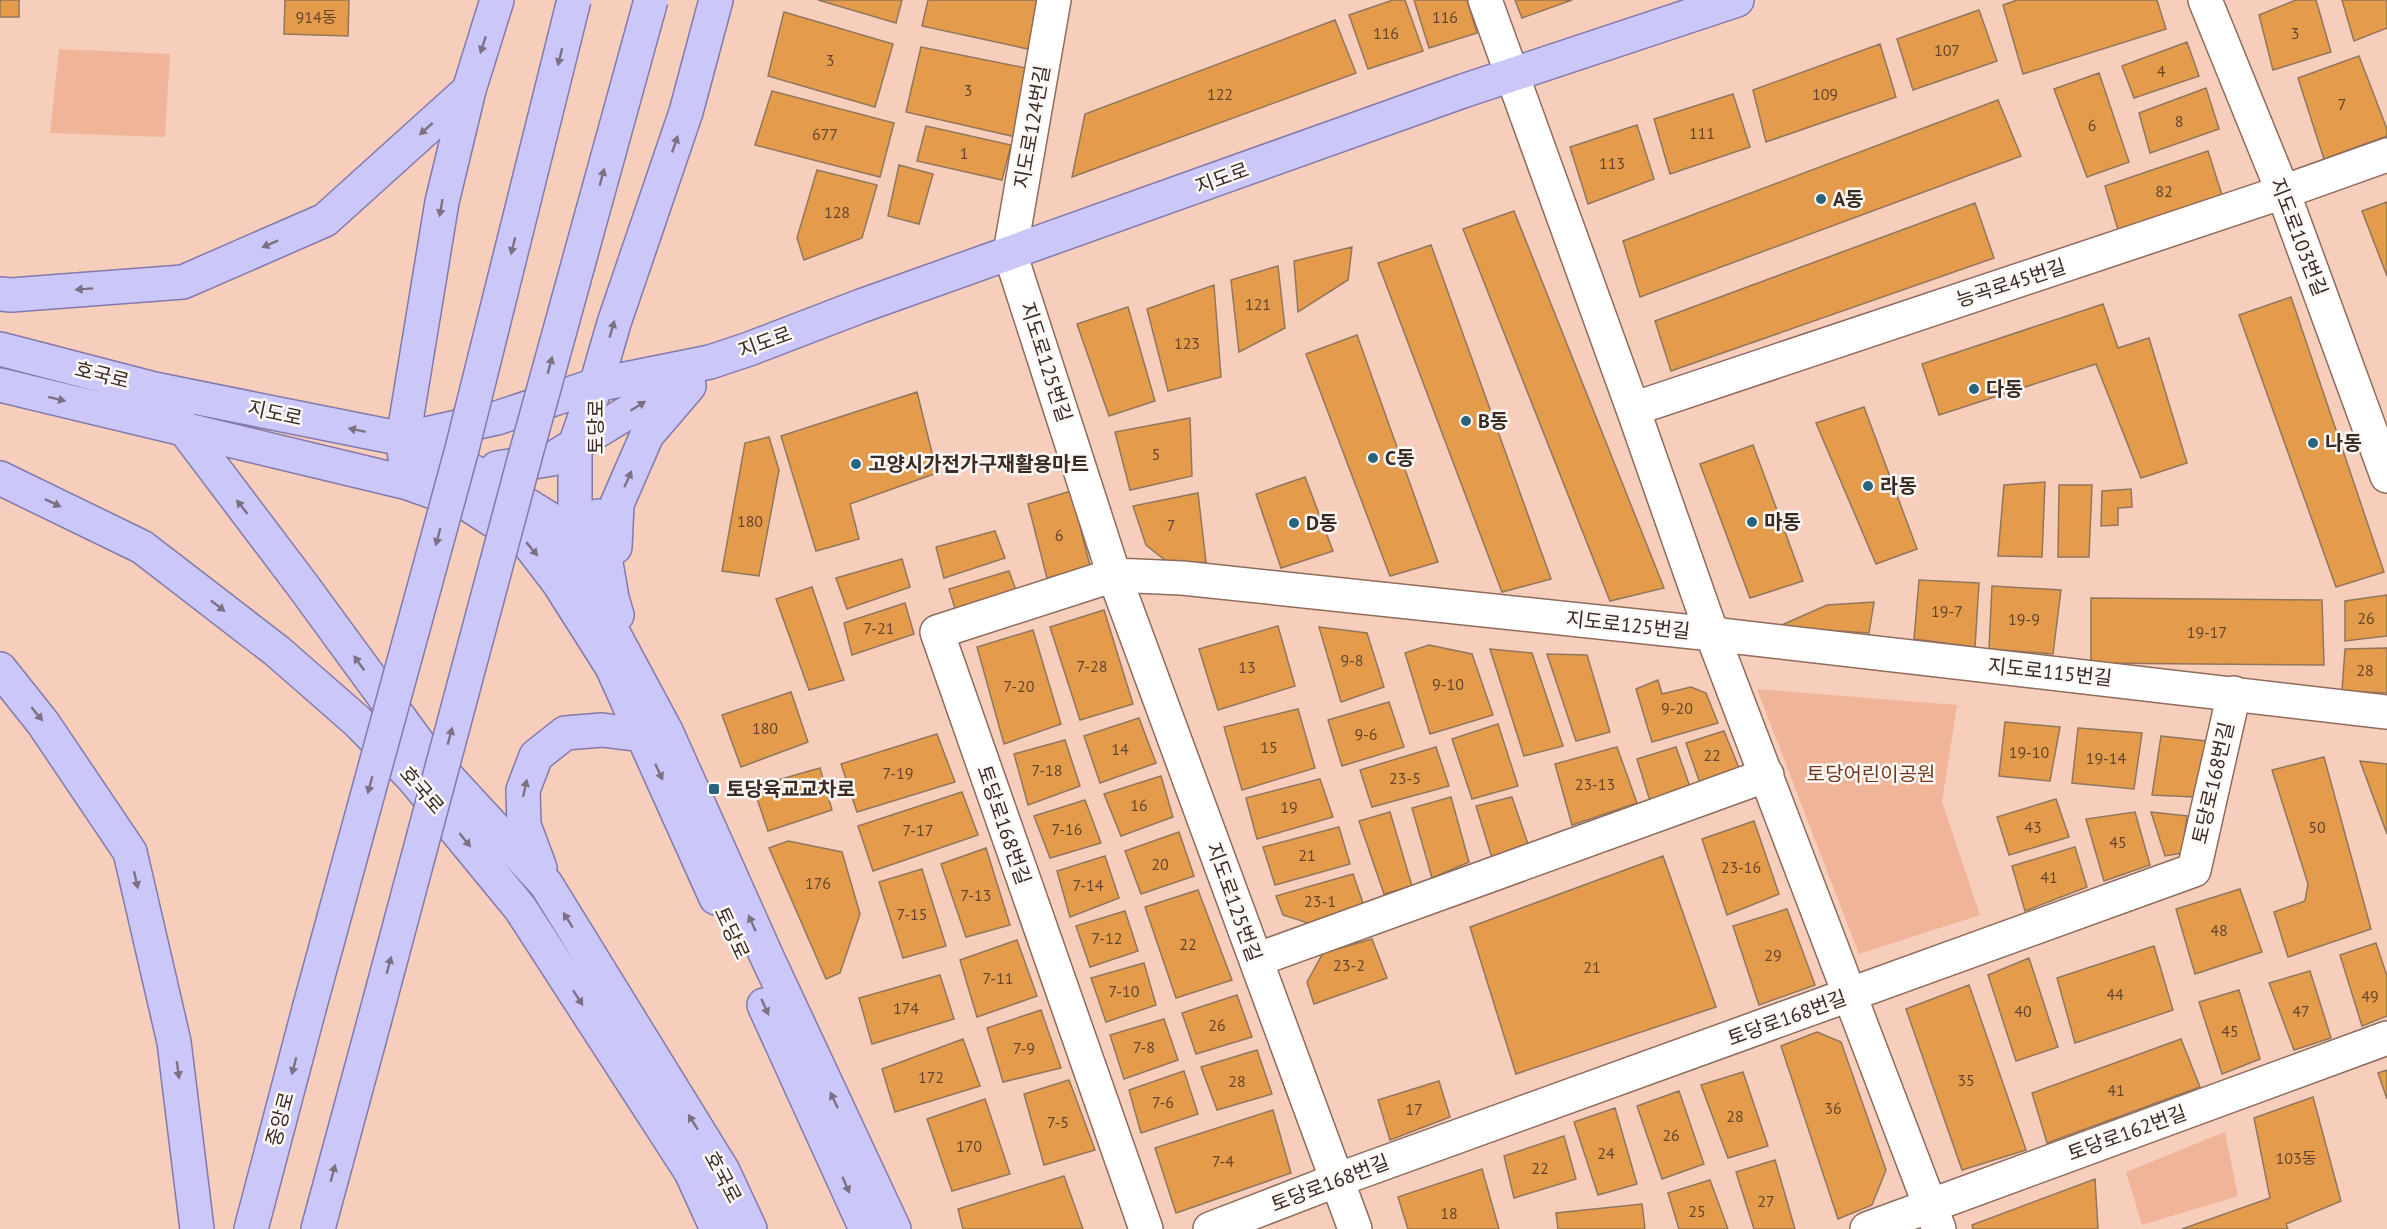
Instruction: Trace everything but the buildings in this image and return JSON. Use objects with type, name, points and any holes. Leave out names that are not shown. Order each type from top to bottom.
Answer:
[{"type":"main road","points":[[408,483],[403,439],[442,202],[469,90],[497,0]]},
{"type":"main road","name":"중앙로","points":[[251,1229],[462,449],[574,0]]},
{"type":"main road","points":[[318,1229],[525,457],[651,0]]},
{"type":"main road","name":"토당로","points":[[593,639],[599,590],[598,522],[585,439],[596,385],[614,323],[686,112],[716,0]]},
{"type":"main road","name":"지도로","points":[[154,389],[403,439],[497,418],[596,385],[710,362],[1511,75],[1737,0]]},
{"type":"main road","points":[[0,294],[183,282],[325,220],[469,90]]},
{"type":"main road","name":"호국로","points":[[0,349],[154,389],[426,754],[546,884],[723,1171],[750,1229]]},
{"type":"main road","points":[[599,590],[617,504],[647,435],[710,362]]},
{"type":"main road","name":"지도로","points":[[185,431],[408,483],[552,459],[710,362]]},
{"type":"main road","name":"호국로","points":[[0,385],[185,431]]},
{"type":"main road","name":"토당로","points":[[403,439],[474,472],[553,521],[599,590],[894,1229]]},
{"type":"main road","name":"호국로","points":[[0,478],[142,548],[277,651],[357,721],[413,778],[520,908],[691,1172],[717,1229]]},
{"type":"main road","name":"토당로","points":[[408,483],[470,505],[528,543],[558,582],[612,667],[866,1229]]},
{"type":"main road","points":[[0,669],[43,723],[130,852],[174,1042],[197,1229]]},
{"type":"main road","points":[[546,884],[524,825],[523,790],[536,756],[565,733],[602,730],[642,735]]},
{"type":"street","name":"지도로124번길","points":[[1010,253],[1054,0]]},
{"type":"street","points":[[1485,0],[1712,634],[1934,1217]]},
{"type":"street","name":"지도로103번길","points":[[2205,0],[2283,192],[2387,476]]},
{"type":"street","name":"능곡로45번길","points":[[1633,409],[2283,192],[2387,155]]},
{"type":"street","name":"지도로125번길","points":[[1010,253],[1114,575],[1355,1229]]},
{"type":"street","name":"지도로125번길","points":[[1114,575],[1182,578],[1712,634]]},
{"type":"street","name":"토당로168번길","points":[[1114,575],[937,632],[1146,1229]]},
{"type":"street","name":"지도로115번길","points":[[1712,634],[2387,712]]},
{"type":"street","name":"토당로168번길","points":[[1210,1229],[1337,1180],[2194,870],[2234,693]]},
{"type":"street","points":[[1256,960],[1767,775]]},
{"type":"street","name":"토당로162번길","points":[[1867,1229],[1934,1217],[2387,1038]]},
{"type":"green space","points":[[59,49],[170,54],[165,137],[50,133]]},
{"type":"green space","name":"토당어린이공원","points":[[1757,689],[1957,705],[1942,802],[1980,915],[1859,954]]},
{"type":"green space","points":[[2225,1132],[2238,1196],[2142,1225],[2126,1172]]},
{"type":"place","name":"A동","points":[[1821,199]]},
{"type":"place","name":"다동","points":[[1974,389]]},
{"type":"place","name":"B동","points":[[1466,421]]},
{"type":"place","name":"나동","points":[[2313,443]]},
{"type":"place","name":"C동","points":[[1373,458]]},
{"type":"place","name":"고양시가전가구재활용마트","points":[[856,464]]},
{"type":"place","name":"라동","points":[[1868,486]]},
{"type":"place","name":"마동","points":[[1752,522]]},
{"type":"place","name":"D동","points":[[1294,523]]},
{"type":"place","name":"토당육교교차로","points":[[714,789]]}]
